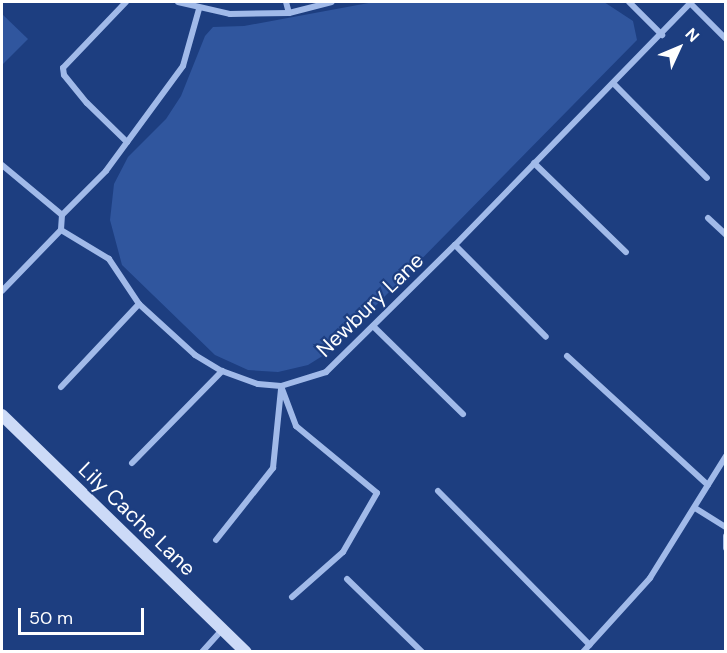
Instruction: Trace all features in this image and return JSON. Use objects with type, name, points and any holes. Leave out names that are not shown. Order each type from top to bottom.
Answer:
[{"type":"street","points":[[126,2],[63,68],[87,103],[127,142]]},
{"type":"street","points":[[178,2],[199,9],[230,14],[289,13],[332,2]]},
{"type":"street","points":[[286,2],[289,13]]},
{"type":"street","points":[[629,2],[662,35]]},
{"type":"street","points":[[690,2],[726,39]]},
{"type":"street","name":"Newbury Lane","points":[[61,230],[109,259],[139,304],[195,355],[222,371],[258,384],[281,386],[326,372],[614,84],[662,35],[690,2]]},
{"type":"street","points":[[2,291],[61,230],[62,215],[106,171],[183,66],[199,9]]},
{"type":"street","points":[[614,84],[707,178]]},
{"type":"street","points":[[534,163],[626,252]]},
{"type":"street","points":[[2,165],[62,215]]},
{"type":"street","points":[[708,218],[726,235]]},
{"type":"street","points":[[455,245],[546,337]]},
{"type":"street","points":[[61,387],[139,304]]},
{"type":"street","points":[[373,326],[463,414]]},
{"type":"street","points":[[567,356],[708,485]]},
{"type":"street","points":[[132,463],[222,371]]},
{"type":"street","points":[[281,386],[296,426],[378,493],[343,552],[292,597]]},
{"type":"street","points":[[216,540],[273,468],[281,386]]},
{"type":"street","name":"Lily Cache Lane","points":[[2,415],[246,651]]},
{"type":"street","points":[[583,651],[650,578],[726,456]]},
{"type":"street","points":[[438,491],[590,645]]},
{"type":"street","points":[[695,508],[726,527]]},
{"type":"street","points":[[726,536],[726,548]]},
{"type":"street","points":[[347,579],[422,651]]},
{"type":"street","points":[[202,651],[223,629]]},
{"type":"shaded area","points":[[374,2],[604,2],[633,21],[637,40],[332,350],[308,365],[278,372],[248,370],[215,355],[122,265],[110,220],[114,184],[128,157],[166,119],[181,96],[205,36],[213,27],[244,26]]},
{"type":"shaded area","points":[[2,14],[28,39],[2,65]]}]
